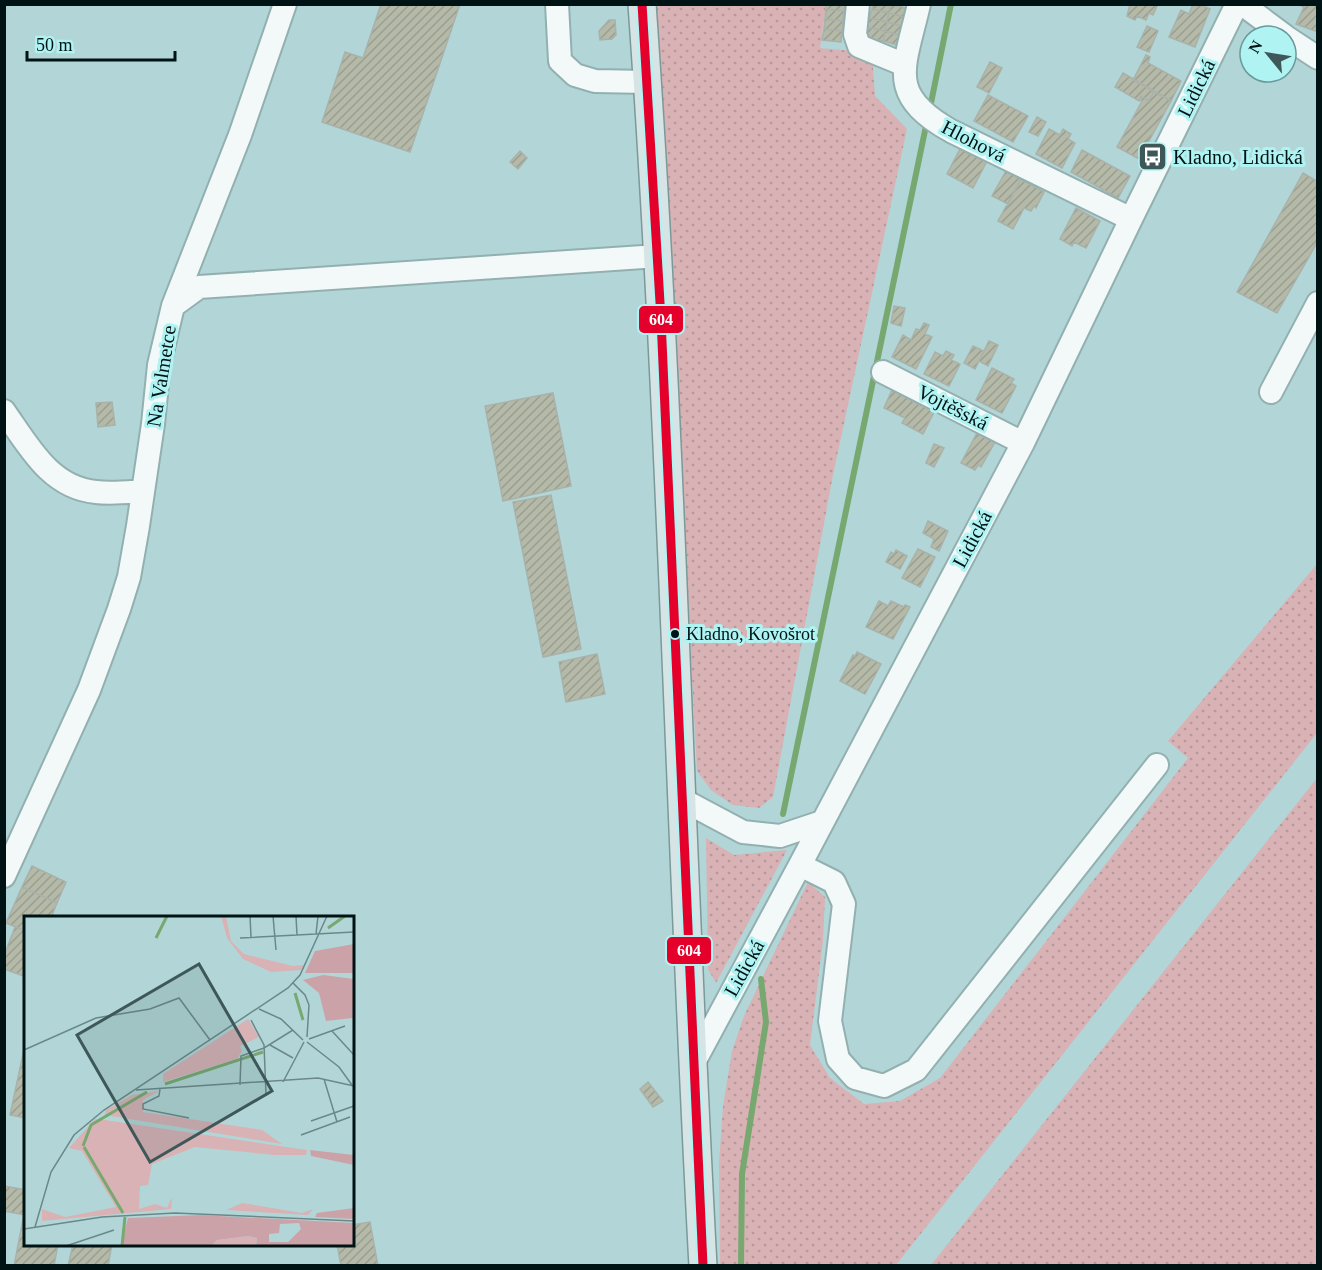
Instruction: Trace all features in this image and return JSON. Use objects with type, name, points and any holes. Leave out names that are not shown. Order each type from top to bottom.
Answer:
[{"type":"main road","points":[[642,4],[658,256],[692,1066],[703,1266]]},
{"type":"street","points":[[173,306],[240,135],[285,4]]},
{"type":"street","points":[[557,4],[560,61],[575,75],[595,81],[647,82]]},
{"type":"street","points":[[858,4],[855,34],[859,46],[905,65]]},
{"type":"street","name":"Hlohová","points":[[919,4],[905,65],[904,84],[909,96],[926,114],[1131,219]]},
{"type":"street","name":"Lidická","points":[[692,1066],[1023,443],[1237,4]]},
{"type":"street","points":[[1242,4],[1269,24]]},
{"type":"street","points":[[1298,45],[1317,58]]},
{"type":"street","name":"Na Valmetce","points":[[4,876],[89,690],[129,577],[143,491],[159,365],[173,306],[199,287],[658,256]]},
{"type":"street","points":[[1271,392],[1317,303]]},
{"type":"street","name":"Vojtěšská","points":[[883,372],[1023,443]]},
{"type":"street","points":[[4,411],[40,462],[74,488],[96,493],[143,491]]},
{"type":"street","points":[[800,865],[834,882],[844,904],[830,1021],[838,1059],[855,1078],[884,1086],[916,1070],[1157,765]]},
{"type":"street","points":[[681,799],[743,832],[780,837],[822,822]]},
{"type":"shaded area","points":[[656,5],[826,5],[820,48],[875,53],[873,69],[875,96],[907,129],[833,475],[773,797],[759,808],[733,805],[711,790],[697,771]]},
{"type":"shaded area","points":[[1317,564],[1317,733],[896,1265],[720,1265],[719,1163],[723,1106],[732,1051],[744,1016],[808,882],[825,897],[823,941],[810,1045],[830,1078],[864,1104],[900,1101],[940,1078],[1188,758],[1168,741]]},
{"type":"shaded area","points":[[1317,778],[1317,1265],[931,1265]]},
{"type":"shaded area","points":[[706,838],[734,855],[787,850],[716,983],[708,969]]},
{"type":"building","points":[[381,4],[460,4],[410,152],[322,122],[345,52],[363,58]]},
{"type":"building","points":[[826,4],[845,4],[844,11],[826,9]]},
{"type":"building","points":[[873,4],[891,4],[889,13],[872,9]]},
{"type":"building","points":[[891,4],[909,9],[907,18],[889,13]]},
{"type":"building","points":[[1130,4],[1158,4],[1153,15],[1149,13],[1146,20],[1137,16],[1135,20],[1127,16]]},
{"type":"building","points":[[1193,4],[1210,9],[1195,47],[1169,37],[1181,10],[1189,14]]},
{"type":"building","points":[[1298,4],[1318,4],[1318,30],[1296,24],[1304,7]]},
{"type":"building","points":[[826,9],[844,11],[843,21],[825,19]]},
{"type":"building","points":[[872,9],[889,13],[887,22],[869,18]]},
{"type":"building","points":[[889,13],[907,18],[905,27],[887,22]]},
{"type":"building","points":[[869,18],[887,22],[885,31],[867,27]]},
{"type":"building","points":[[825,19],[843,21],[842,31],[824,29]]},
{"type":"building","points":[[609,20],[615,20],[616,35],[612,39],[600,40],[599,31]]},
{"type":"building","points":[[887,22],[905,27],[903,36],[885,31]]},
{"type":"building","points":[[1147,26],[1158,31],[1149,52],[1137,47]]},
{"type":"building","points":[[867,27],[885,31],[883,41],[865,37]]},
{"type":"building","points":[[824,29],[842,31],[841,42],[822,40]]},
{"type":"building","points":[[885,31],[903,36],[900,46],[883,41]]},
{"type":"building","points":[[1146,55],[1150,57],[1148,63],[1181,81],[1171,101],[1133,80]]},
{"type":"building","points":[[990,62],[1002,68],[989,93],[977,87]]},
{"type":"building","points":[[1123,73],[1154,91],[1149,101],[1141,96],[1139,101],[1115,87]]},
{"type":"building","points":[[1154,91],[1171,101],[1139,159],[1117,147],[1142,101],[1139,100],[1141,96],[1149,101]]},
{"type":"building","points":[[988,95],[1028,116],[1013,142],[974,121]]},
{"type":"building","points":[[1037,117],[1046,122],[1038,136],[1029,132]]},
{"type":"building","points":[[1049,129],[1060,135],[1063,129],[1071,134],[1068,139],[1075,143],[1062,168],[1036,154]]},
{"type":"building","points":[[961,147],[987,161],[973,188],[947,174]]},
{"type":"building","points":[[1082,150],[1130,176],[1118,198],[1071,172]]},
{"type":"building","points":[[520,151],[527,158],[518,169],[510,162]]},
{"type":"building","points":[[1006,171],[1021,179],[1008,204],[992,196]]},
{"type":"building","points":[[1303,173],[1318,182],[1318,241],[1277,313],[1237,292]]},
{"type":"building","points":[[1021,179],[1044,192],[1036,208],[1034,206],[1031,211],[1024,208],[1013,229],[998,221]]},
{"type":"building","points":[[1076,208],[1100,221],[1086,248],[1074,242],[1072,246],[1060,239]]},
{"type":"building","points":[[894,306],[905,308],[901,326],[891,323]]},
{"type":"building","points":[[924,323],[929,325],[925,334],[932,337],[916,369],[892,357],[903,335],[911,340],[916,329],[920,330]]},
{"type":"building","points":[[989,341],[998,345],[988,366],[979,361]]},
{"type":"building","points":[[973,346],[984,351],[975,369],[964,363]]},
{"type":"building","points":[[946,351],[954,355],[951,360],[960,364],[949,386],[924,374],[935,352],[943,356]]},
{"type":"building","points":[[992,368],[1014,379],[1011,383],[1016,386],[1002,413],[976,400]]},
{"type":"building","points":[[892,390],[934,412],[923,434],[902,423],[905,418],[884,408]]},
{"type":"building","points":[[553,393],[571,486],[503,501],[485,406]]},
{"type":"building","points":[[112,402],[115,425],[98,427],[96,403]]},
{"type":"building","points":[[977,433],[995,442],[981,467],[978,465],[975,470],[961,463]]},
{"type":"building","points":[[934,444],[944,448],[934,467],[926,463]]},
{"type":"building","points":[[551,495],[581,649],[543,657],[513,502]]},
{"type":"building","points":[[928,521],[948,531],[939,551],[931,547],[934,539],[923,533]]},
{"type":"building","points":[[918,549],[935,557],[920,587],[902,578]]},
{"type":"building","points":[[896,550],[907,556],[900,569],[886,562],[891,552],[894,554]]},
{"type":"building","points":[[879,601],[888,606],[891,601],[904,607],[905,605],[910,607],[893,639],[866,627]]},
{"type":"building","points":[[857,652],[881,664],[865,694],[840,681],[853,655],[855,656]]},
{"type":"building","points":[[597,654],[605,694],[566,702],[559,662]]},
{"type":"building","points":[[32,866],[66,882],[57,903],[22,887]]},
{"type":"building","points":[[22,887],[57,903],[52,916],[24,916],[24,930],[6,923]]},
{"type":"building","points":[[15,927],[24,930],[24,976],[4,969],[4,956]]},
{"type":"building","points":[[24,1049],[24,1118],[10,1115]]},
{"type":"building","points":[[648,1082],[663,1101],[653,1107],[640,1089]]},
{"type":"building","points":[[4,1186],[24,1190],[24,1215],[4,1211]]},
{"type":"building","points":[[23,1219],[24,1246],[58,1246],[54,1266],[14,1266]]},
{"type":"building","points":[[370,1222],[378,1266],[341,1266],[337,1246],[354,1246],[354,1225]]},
{"type":"building","points":[[73,1246],[112,1246],[108,1266],[68,1266]]},
{"type":"waterway","points":[[930,108],[951,4]]},
{"type":"waterway","points":[[783,814],[927,121]]},
{"type":"waterway","points":[[741,1266],[742,1174],[766,1022],[761,979]]},
{"type":"transit line","name":"604","points":[[642,4],[661,319],[703,1266]]},
{"type":"place","name":"Kladno, Lidická","points":[[1152,157]]},
{"type":"place","name":"Kladno, Kovošrot","points":[[675,634]]}]
